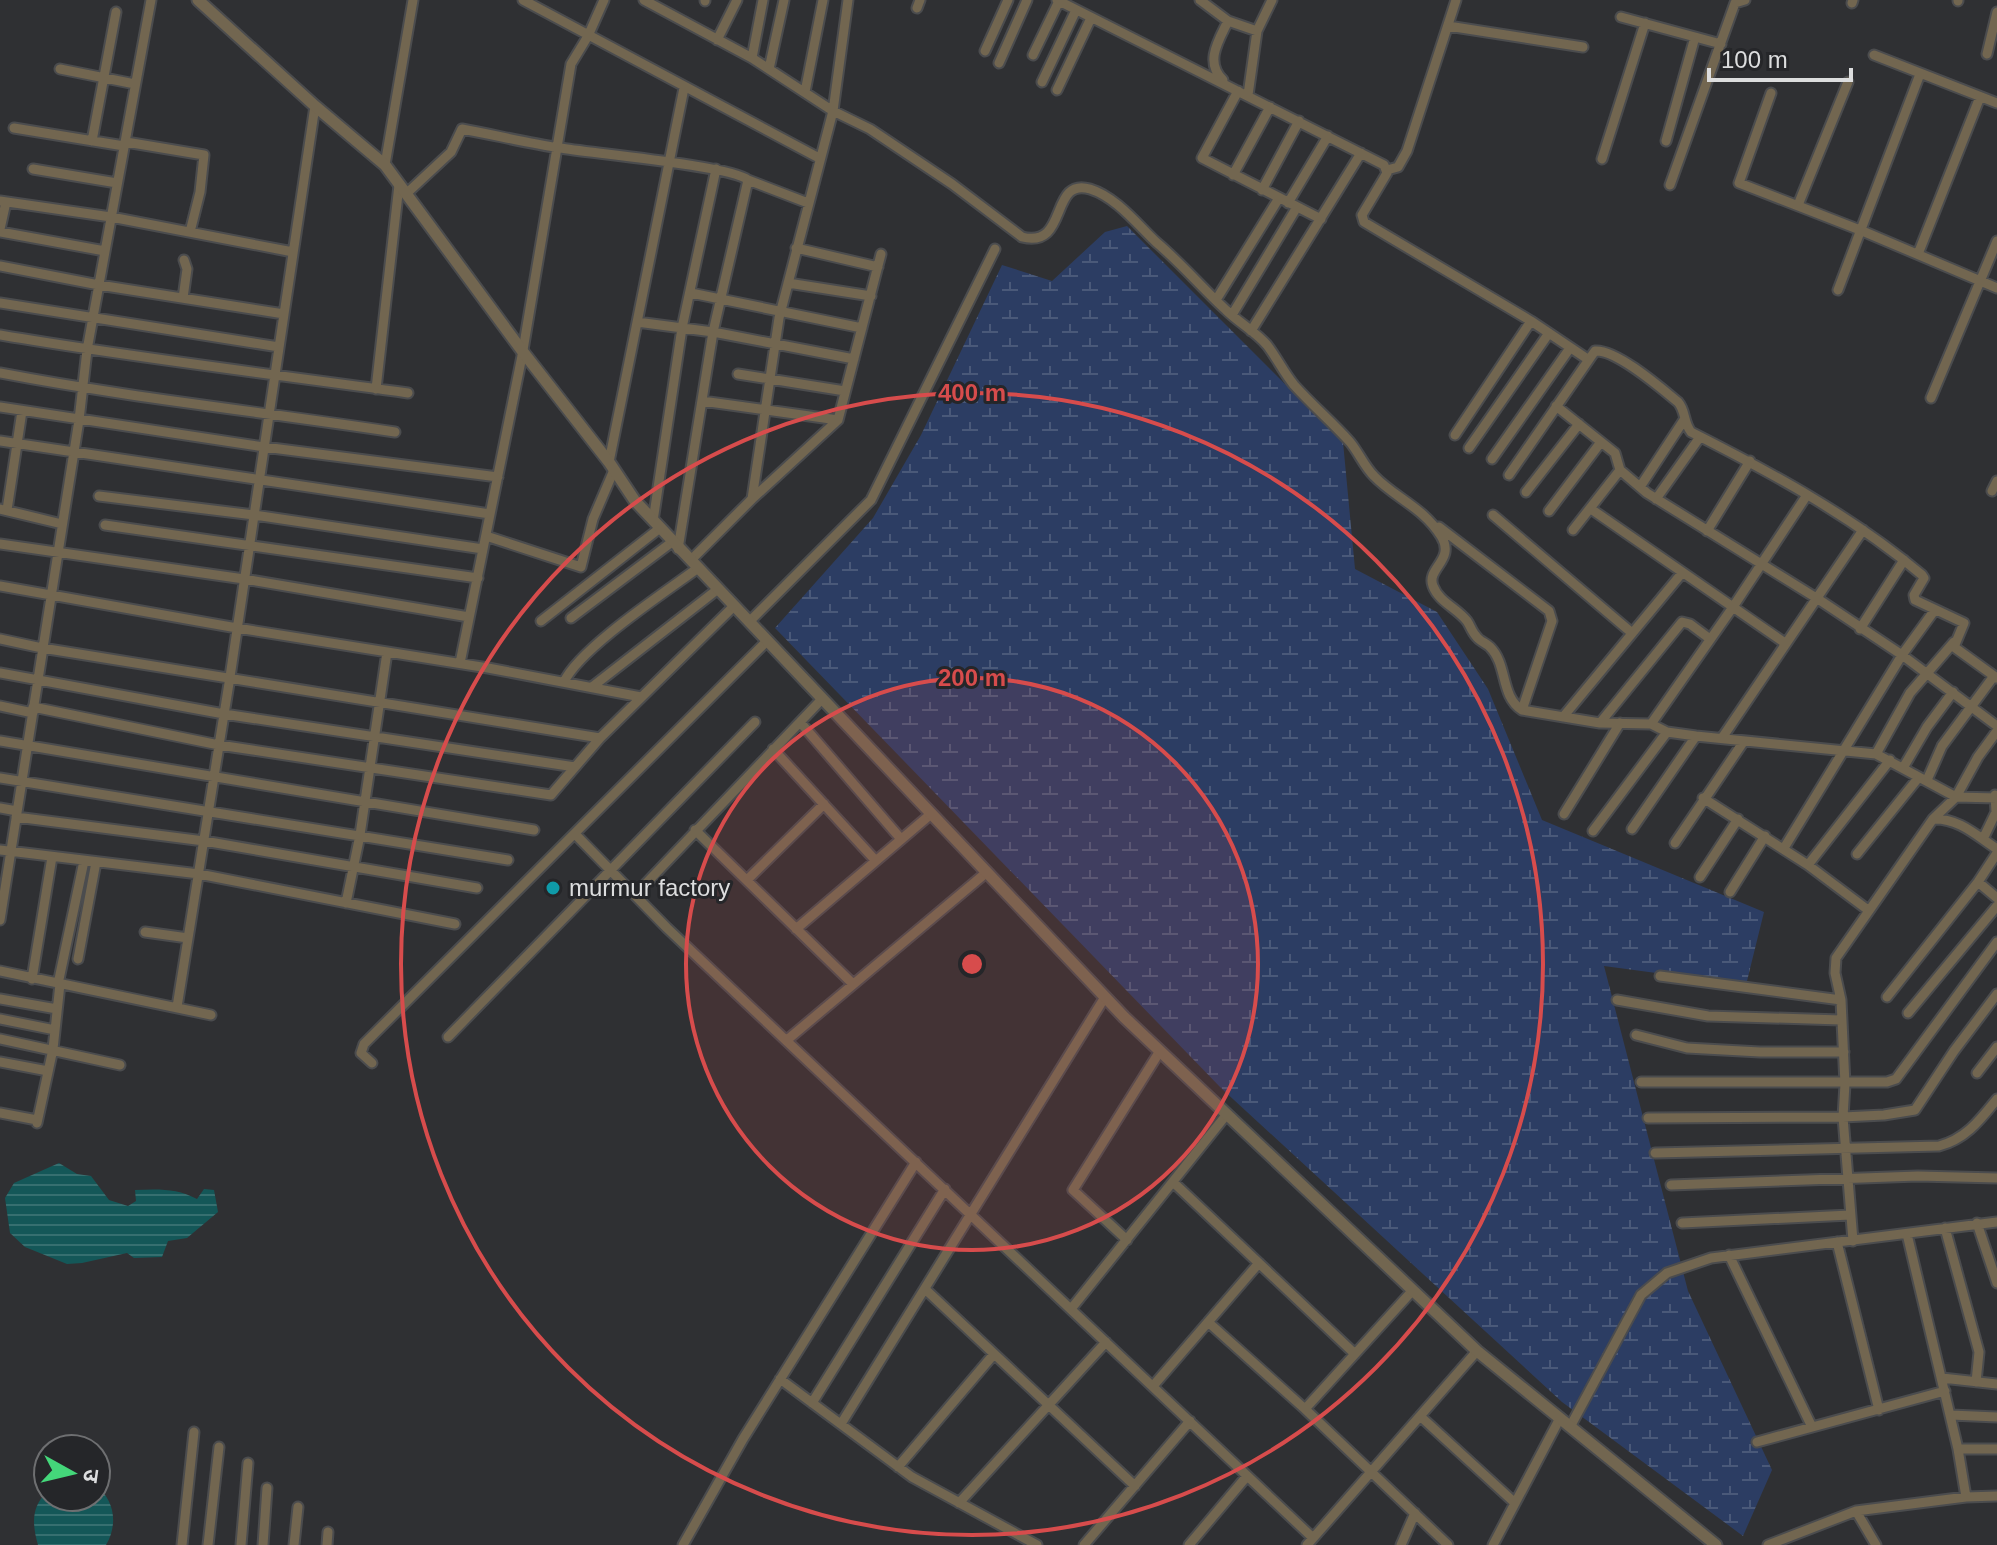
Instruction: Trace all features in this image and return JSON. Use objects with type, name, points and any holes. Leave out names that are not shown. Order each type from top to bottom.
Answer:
[{"type":"street","points":[[0,919],[5,851],[22,782],[79,420],[87,350],[151,0]]},
{"type":"street","points":[[198,0],[385,165],[523,352],[612,466],[635,501],[1105,997],[1477,1351],[1716,1545]]},
{"type":"street","points":[[385,165],[413,0]]},
{"type":"street","points":[[523,0],[819,158]]},
{"type":"street","points":[[460,663],[523,352],[571,64],[604,0]]},
{"type":"street","points":[[644,0],[752,58],[833,111],[870,129],[1022,237],[1034,240],[1045,236],[1051,230],[1064,198],[1073,190],[1086,188],[1102,193],[1171,253],[1216,300],[1267,345],[1293,384],[1347,439],[1377,480],[1409,501],[1549,611],[1552,621],[1522,710]]},
{"type":"street","points":[[717,40],[737,0]]},
{"type":"street","points":[[752,58],[763,0]]},
{"type":"street","points":[[769,69],[784,0]]},
{"type":"street","points":[[805,92],[823,0]]},
{"type":"street","points":[[752,499],[781,310],[833,111],[848,0]]},
{"type":"street","points":[[985,51],[1008,0]]},
{"type":"street","points":[[999,63],[1027,0]]},
{"type":"street","points":[[1200,0],[1228,21],[1257,31]]},
{"type":"street","points":[[1272,0],[1257,31],[1243,93],[1202,158],[1321,219]]},
{"type":"street","points":[[1456,0],[1407,151],[1398,167],[1387,170],[1362,220],[1590,358]]},
{"type":"street","points":[[1670,185],[1735,3],[1745,0]]},
{"type":"street","points":[[1033,55],[1058,1],[1299,121],[1384,165],[1387,170]]},
{"type":"street","points":[[1042,82],[1076,10]]},
{"type":"street","points":[[92,141],[116,12]]},
{"type":"street","points":[[1987,54],[1997,12]]},
{"type":"street","points":[[1621,17],[1721,44]]},
{"type":"street","points":[[1057,90],[1091,18]]},
{"type":"street","points":[[1228,21],[1212,62],[1216,73],[1243,93]]},
{"type":"street","points":[[1602,159],[1645,23]]},
{"type":"street","points":[[1448,26],[1583,47]]},
{"type":"street","points":[[1666,141],[1695,37]]},
{"type":"street","points":[[1874,55],[1997,103]]},
{"type":"street","points":[[60,69],[135,84]]},
{"type":"street","points":[[1838,290],[1920,74]]},
{"type":"street","points":[[1798,205],[1848,82]]},
{"type":"street","points":[[486,536],[581,567],[593,519],[612,466],[684,88]]},
{"type":"street","points":[[1771,93],[1739,183],[1997,288]]},
{"type":"street","points":[[1918,254],[1980,97]]},
{"type":"street","points":[[177,1007],[230,677],[315,106]]},
{"type":"street","points":[[1233,175],[1270,107]]},
{"type":"street","points":[[1262,190],[1299,121]]},
{"type":"street","points":[[14,128],[124,146]]},
{"type":"street","points":[[376,389],[403,190],[451,152],[462,129],[558,148],[716,169],[744,176],[808,203]]},
{"type":"street","points":[[1232,315],[1288,203],[1328,136]]},
{"type":"street","points":[[124,146],[126,142],[204,155],[200,192],[190,232]]},
{"type":"street","points":[[1251,331],[1361,153]]},
{"type":"street","points":[[33,169],[117,183]]},
{"type":"street","points":[[541,621],[656,524],[682,328],[716,169]]},
{"type":"street","points":[[571,618],[675,546],[713,332],[748,180]]},
{"type":"street","points":[[105,251],[0,230],[3,202],[111,217],[293,252]]},
{"type":"street","points":[[1216,300],[1288,203]]},
{"type":"street","points":[[1931,398],[1997,241]]},
{"type":"street","points":[[796,248],[878,267]]},
{"type":"street","points":[[749,622],[871,500],[995,249]]},
{"type":"street","points":[[564,682],[569,670],[694,564],[752,499],[838,420],[881,254]]},
{"type":"street","points":[[183,298],[187,269],[184,260]]},
{"type":"street","points":[[0,266],[284,314]]},
{"type":"street","points":[[788,283],[871,296]]},
{"type":"street","points":[[691,293],[862,328]]},
{"type":"street","points":[[0,303],[279,347]]},
{"type":"street","points":[[1455,435],[1531,321]]},
{"type":"street","points":[[637,322],[713,332],[854,359]]},
{"type":"street","points":[[1469,448],[1549,333]]},
{"type":"street","points":[[0,335],[87,350],[408,393]]},
{"type":"street","points":[[1492,459],[1570,348]]},
{"type":"street","points":[[1509,475],[1595,351],[1604,351],[1635,369],[1678,402],[1683,407],[1684,420],[1691,432],[1750,461],[1807,495],[1904,560],[1924,578],[1914,595],[1915,600],[1964,623],[1954,642],[1910,693],[1876,754]]},
{"type":"street","points":[[0,373],[82,389],[269,412],[395,432]]},
{"type":"street","points":[[738,374],[845,391]]},
{"type":"street","points":[[702,401],[838,420]]},
{"type":"street","points":[[1556,406],[1615,453],[1620,470],[1656,499],[1762,563],[1902,655],[1997,729],[1956,797],[1933,819],[1836,958],[1844,1052],[1846,1178],[1853,1241]]},
{"type":"street","points":[[0,407],[264,447],[498,477]]},
{"type":"street","points":[[22,411],[3,510],[62,524]]},
{"type":"street","points":[[1640,487],[1684,420]]},
{"type":"street","points":[[1526,492],[1579,424]]},
{"type":"street","points":[[1656,499],[1700,437]]},
{"type":"street","points":[[0,441],[490,514]]},
{"type":"street","points":[[1549,511],[1601,442]]},
{"type":"street","points":[[1707,531],[1750,461]]},
{"type":"street","points":[[1573,530],[1620,470]]},
{"type":"street","points":[[1651,724],[1807,495]]},
{"type":"street","points":[[99,496],[483,549]]},
{"type":"street","points":[[1591,509],[1785,643]]},
{"type":"street","points":[[1493,515],[1632,633]]},
{"type":"street","points":[[1427,518],[1443,538],[1445,546],[1443,561],[1435,571],[1432,582],[1434,588],[1467,620],[1477,638],[1490,646],[1499,662],[1513,704],[1522,710],[1600,723],[1651,724],[1667,732],[1696,736],[1876,754],[1956,797],[1996,796],[1996,812],[1983,839]]},
{"type":"street","points":[[105,525],[478,578]]},
{"type":"street","points":[[1722,738],[1863,530]]},
{"type":"street","points":[[0,544],[244,579],[469,617]]},
{"type":"street","points":[[1860,629],[1904,560]]},
{"type":"street","points":[[1563,717],[1682,573]]},
{"type":"street","points":[[0,586],[460,663],[641,697]]},
{"type":"street","points":[[592,687],[718,589]]},
{"type":"street","points":[[0,706],[219,745],[551,795],[600,738],[734,606]]},
{"type":"street","points":[[1784,848],[1902,655],[1934,611]]},
{"type":"street","points":[[1600,723],[1682,622],[1690,624],[1710,639]]},
{"type":"street","points":[[0,639],[600,738]]},
{"type":"street","points":[[372,1063],[361,1053],[364,1044],[767,641]]},
{"type":"street","points":[[1857,854],[1923,778],[1942,746],[1996,677],[1954,647],[1954,642]]},
{"type":"street","points":[[346,903],[360,835],[387,652]]},
{"type":"street","points":[[0,673],[224,714],[575,767]]},
{"type":"street","points":[[1903,768],[1927,727],[1953,692]]},
{"type":"street","points":[[635,895],[822,699]]},
{"type":"street","points":[[448,1037],[755,722]]},
{"type":"street","points":[[800,722],[901,839]]},
{"type":"street","points":[[1564,814],[1620,723]]},
{"type":"street","points":[[1593,831],[1667,732]]},
{"type":"street","points":[[1632,829],[1696,736]]},
{"type":"street","points":[[0,741],[534,830]]},
{"type":"street","points":[[1675,843],[1744,741]]},
{"type":"street","points":[[773,749],[876,861]]},
{"type":"street","points":[[1808,865],[1890,760]]},
{"type":"street","points":[[0,778],[508,860]]},
{"type":"street","points":[[1703,798],[1784,848],[1868,910]]},
{"type":"street","points":[[747,880],[824,804]]},
{"type":"street","points":[[0,808],[16,814],[204,841],[477,888]]},
{"type":"street","points":[[796,929],[931,814]]},
{"type":"street","points":[[1700,877],[1738,819]]},
{"type":"street","points":[[1887,997],[1978,882],[1997,851],[1960,824],[1948,819],[1933,819]]},
{"type":"street","points":[[695,830],[853,984]]},
{"type":"street","points":[[575,834],[635,895],[1190,1421],[1310,1542],[1477,1351]]},
{"type":"street","points":[[1730,892],[1765,836]]},
{"type":"street","points":[[5,851],[199,874],[455,924]]},
{"type":"street","points":[[32,979],[52,857]]},
{"type":"street","points":[[0,1113],[37,1122],[53,1049],[59,984],[84,861]]},
{"type":"street","points":[[78,959],[96,862]]},
{"type":"street","points":[[787,1040],[987,872]]},
{"type":"street","points":[[1978,882],[1997,898]]},
{"type":"street","points":[[1908,1013],[1997,906]]},
{"type":"street","points":[[145,932],[188,938]]},
{"type":"street","points":[[1641,1082],[1845,1084],[1896,1079],[1997,942]]},
{"type":"street","points":[[0,971],[211,1015]]},
{"type":"street","points":[[1660,976],[1841,1000]]},
{"type":"street","points":[[1648,1118],[1843,1117],[1915,1110],[1997,994]]},
{"type":"street","points":[[841,1424],[1105,997]]},
{"type":"street","points":[[0,999],[57,1009]]},
{"type":"street","points":[[1617,1000],[1708,1016],[1841,1020]]},
{"type":"street","points":[[0,1019],[55,1030]]},
{"type":"street","points":[[1636,1035],[1687,1048],[1844,1052]]},
{"type":"street","points":[[0,1039],[120,1065]]},
{"type":"street","points":[[1977,1073],[1997,1047]]},
{"type":"street","points":[[1127,1240],[1073,1190],[1160,1051]]},
{"type":"street","points":[[0,1062],[48,1071]]},
{"type":"street","points":[[1655,1153],[1939,1146],[1955,1142],[1997,1099]]},
{"type":"street","points":[[1071,1309],[1227,1114]]},
{"type":"street","points":[[683,1545],[780,1379],[916,1162]]},
{"type":"street","points":[[1671,1185],[1918,1176],[1997,1178]]},
{"type":"street","points":[[1173,1182],[1355,1354]]},
{"type":"street","points":[[812,1403],[945,1189]]},
{"type":"street","points":[[1682,1223],[1850,1215]]},
{"type":"street","points":[[1570,1427],[1641,1295],[1667,1273],[1688,1264],[1729,1255],[1997,1222]]},
{"type":"street","points":[[1977,1223],[1993,1255],[1997,1283]]},
{"type":"street","points":[[1945,1228],[1979,1352],[1976,1382]]},
{"type":"street","points":[[1907,1234],[1951,1415],[1966,1497]]},
{"type":"street","points":[[1837,1242],[1879,1410]]},
{"type":"street","points":[[1729,1255],[1812,1427]]},
{"type":"street","points":[[1153,1386],[1259,1263]]},
{"type":"street","points":[[925,1289],[1135,1486]]},
{"type":"street","points":[[1305,1409],[1413,1290]]},
{"type":"street","points":[[1208,1322],[1448,1545]]},
{"type":"street","points":[[959,1503],[1106,1342]]},
{"type":"street","points":[[898,1467],[994,1354]]},
{"type":"street","points":[[1942,1378],[1997,1384]]},
{"type":"street","points":[[780,1379],[898,1467],[1037,1545]]},
{"type":"street","points":[[1757,1442],[1945,1391]]},
{"type":"street","points":[[1951,1415],[1997,1417]]},
{"type":"street","points":[[1420,1416],[1515,1503]]},
{"type":"street","points":[[1493,1545],[1560,1418]]},
{"type":"street","points":[[1084,1545],[1190,1421]]},
{"type":"street","points":[[182,1545],[194,1432]]},
{"type":"street","points":[[208,1545],[219,1447]]},
{"type":"street","points":[[1958,1449],[1997,1449]]},
{"type":"street","points":[[241,1545],[248,1463]]},
{"type":"street","points":[[1189,1545],[1247,1476]]},
{"type":"street","points":[[263,1545],[267,1488]]},
{"type":"street","points":[[1768,1545],[1856,1511],[1997,1496]]},
{"type":"street","points":[[294,1545],[298,1507]]},
{"type":"street","points":[[1856,1511],[1876,1545]]},
{"type":"street","points":[[1401,1545],[1415,1513]]},
{"type":"street","points":[[327,1545],[328,1532]]},
{"type":"green space","points":[[1127,226],[1343,442],[1355,569],[1437,612],[1488,689],[1542,820],[1764,912],[1746,985],[1604,966],[1688,1291],[1772,1470],[1743,1536],[1562,1402],[1221,1088],[775,628],[873,518],[921,435],[1002,265],[1052,281],[1105,232]]},
{"type":"shaded area","points":[[59,1163],[77,1174],[91,1176],[109,1200],[128,1206],[136,1201],[135,1190],[174,1191],[197,1199],[204,1189],[214,1190],[218,1212],[187,1238],[168,1241],[162,1257],[134,1258],[127,1253],[67,1264],[25,1247],[10,1233],[5,1198],[14,1183]]},
{"type":"shaded area","points":[[112,1510],[113,1521],[106,1545],[38,1545],[35,1513],[112,1513]]},
{"type":"place","name":"murmur factory","points":[[553,888]]}]
